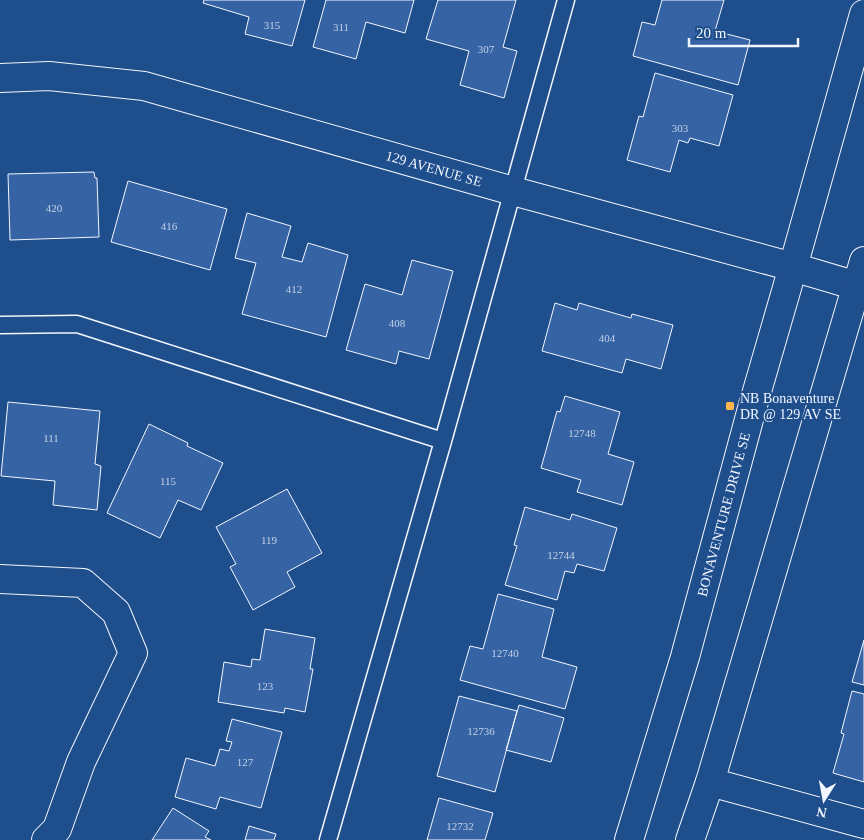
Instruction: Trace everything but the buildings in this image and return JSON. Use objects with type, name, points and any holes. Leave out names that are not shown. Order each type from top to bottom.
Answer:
[{"type":"street","name":"BONAVENTURE DRIVE SE","points":[[629,840],[685,657],[864,14]]},
{"type":"street","name":"129 AVENUE SE","points":[[0,78],[49,76],[144,86],[513,191],[794,267],[862,278]]},
{"type":"street","points":[[690,840],[710,782],[862,278]]},
{"type":"street","points":[[0,579],[83,583],[116,612],[133,653],[82,762],[57,829],[46,840]]},
{"type":"street","points":[[710,782],[864,824]]},
{"type":"lane","points":[[328,840],[443,441],[566,0]]},
{"type":"lane","points":[[0,325],[76,324],[443,441]]},
{"type":"place","name":"NB Bonaventure DR @ 129 AV SE","points":[[730,406]]}]
